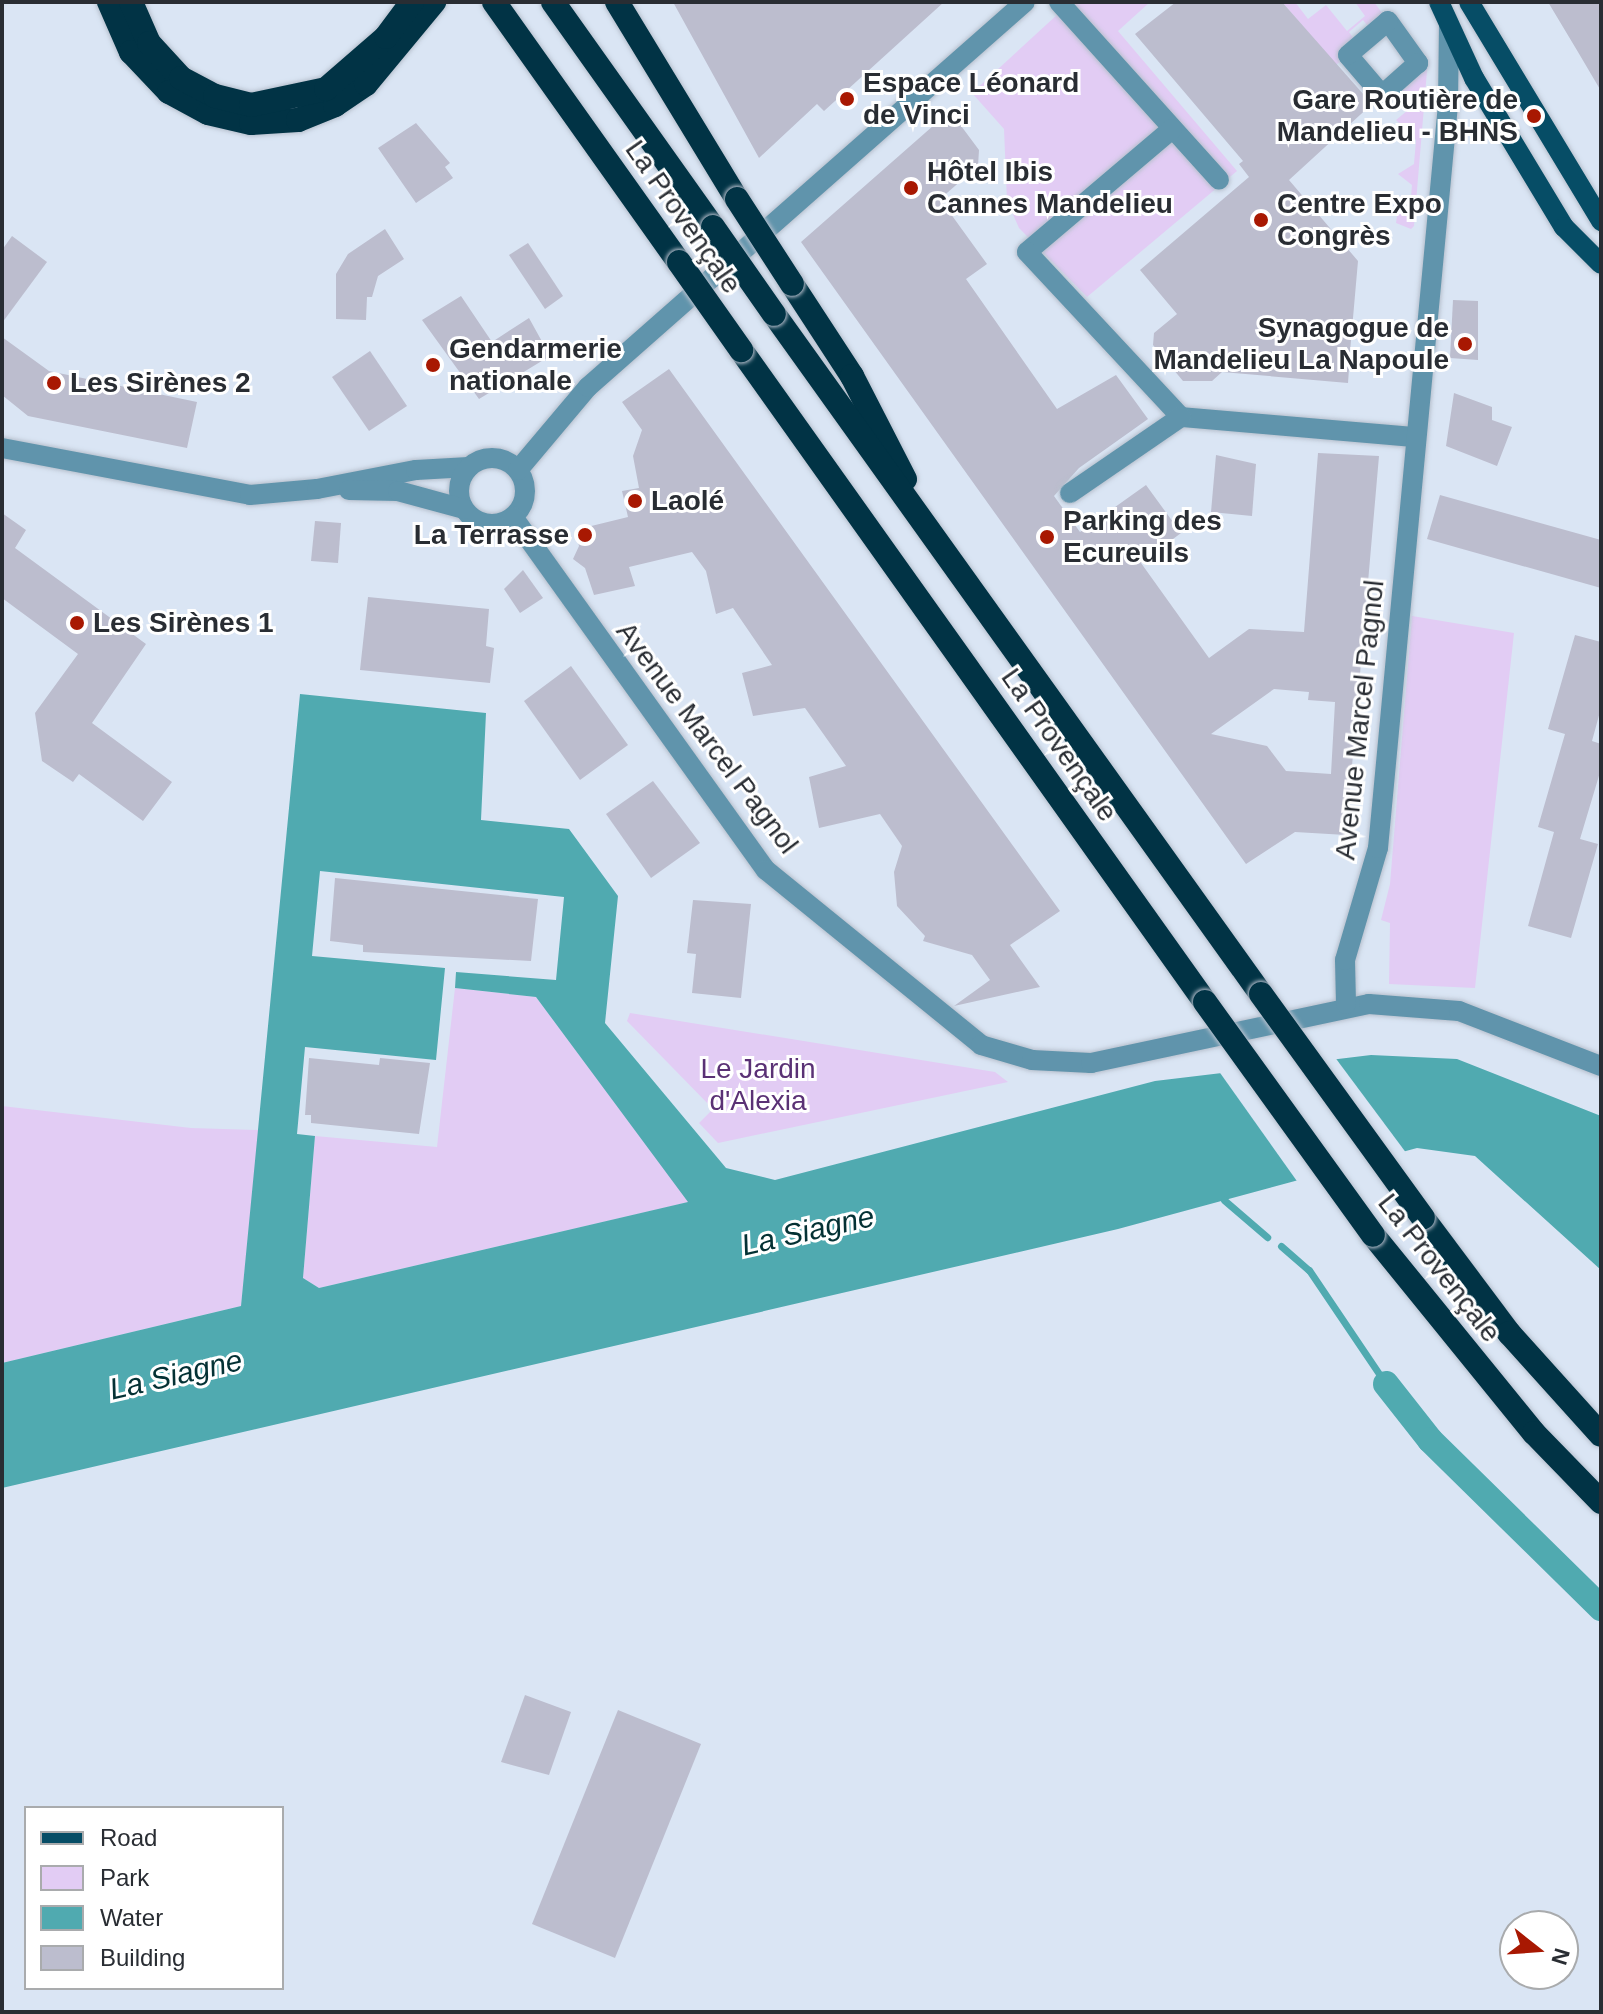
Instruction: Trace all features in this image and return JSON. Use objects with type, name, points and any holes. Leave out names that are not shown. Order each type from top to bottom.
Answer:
[{"type":"highway","points":[[109,2],[131,52],[169,92],[208,113],[251,123],[298,120],[335,105],[366,84],[434,2]]},
{"type":"highway","points":[[131,2],[149,43],[181,78],[215,96],[251,105],[326,89],[386,37],[412,2]]},
{"type":"highway","points":[[475,2],[533,56]]},
{"type":"highway","name":"La Provençale","points":[[494,2],[1373,1235],[1525,1423],[1601,1502]]},
{"type":"highway","name":"La Provençale","points":[[553,2],[934,539],[1423,1218],[1509,1333],[1601,1435]]},
{"type":"highway","points":[[617,2],[737,199],[852,376],[934,539]]},
{"type":"main road","points":[[1439,2],[1474,78],[1564,227],[1601,264]]},
{"type":"main road","points":[[1469,2],[1601,221]]},
{"type":"street","points":[[518,470],[588,387],[1025,2]]},
{"type":"street","points":[[1059,2],[1219,180]]},
{"type":"street","name":"Avenue Marcel Pagnol","points":[[513,517],[766,870],[853,937],[963,1035],[1032,1060],[1091,1063],[1346,1004],[1345,960],[1378,848],[1448,105],[1449,25]]},
{"type":"street","points":[[1172,129],[1027,252],[1181,417]]},
{"type":"street","points":[[1070,493],[1181,417],[1415,437]]},
{"type":"street","points":[[2,448],[250,495],[317,489],[416,470],[469,467],[500,458],[518,470],[524,500],[513,517],[484,524],[464,509],[398,491],[317,489]]},
{"type":"street","points":[[464,509],[459,486],[469,467]]},
{"type":"street","points":[[1346,1004],[1459,1011],[1601,1066]]},
{"type":"green space","points":[[1071,2],[1150,2],[1118,31],[1237,171],[1087,297],[1019,228],[1007,201],[1004,129],[972,93]]},
{"type":"green space","points":[[1282,2],[1295,2],[1308,19],[1326,5],[1347,31],[1365,16],[1355,2],[1374,2],[1388,21],[1373,33],[1363,20],[1349,32],[1359,46],[1336,65]]},
{"type":"green space","points":[[1428,59],[1414,226],[1411,229],[1396,223],[1397,216],[1410,208],[1412,185],[1398,174],[1414,164],[1416,140],[1396,120],[1414,105],[1396,83]]},
{"type":"green space","points":[[1412,616],[1514,633],[1475,988],[1389,984],[1390,923],[1381,920],[1390,884]]},
{"type":"green space","points":[[455,988],[536,997],[689,1202],[319,1288],[303,1278],[315,1136],[437,1147]]},
{"type":"green space","name":"Le Jardin d'Alexia","points":[[630,1013],[995,1072],[1008,1082],[718,1143],[699,1123],[713,1109],[627,1021]]},
{"type":"green space","points":[[2,1106],[191,1128],[259,1130],[241,1306],[2,1363]]},
{"type":"water","name":"La Siagne","points":[[300,694],[486,713],[481,820],[569,829],[618,896],[605,1023],[726,1168],[775,1180],[1155,1081],[1371,1055],[1457,1059],[1601,1116],[1601,1270],[1475,1156],[1417,1148],[1118,1229],[2,1488],[2,1363],[241,1306]],"holes":[[[320,871],[564,897],[556,980],[456,972],[455,988],[536,997],[688,1202],[319,1288],[303,1278],[315,1136],[297,1134],[305,1047],[436,1060],[445,968],[312,956]]]},
{"type":"pier","points":[[1334,1056],[1407,1154],[1299,1184],[1218,1070]]},
{"type":"building","name":"Espace Léonard de Vinci","points":[[673,2],[944,2],[824,111],[817,104],[759,158]]},
{"type":"building","name":"Centre Expo Congrès","points":[[1176,2],[1282,2],[1372,104],[1289,180],[1358,261],[1350,352],[1340,351],[1350,355],[1348,383],[1222,372],[1212,381],[1183,381],[1153,345],[1154,333],[1177,314],[1140,270],[1249,177],[1239,164],[1243,161],[1135,34]]},
{"type":"building","points":[[1548,2],[1601,2],[1601,91],[1578,52]]},
{"type":"building","points":[[950,111],[979,150],[978,166],[940,199],[987,264],[966,279],[1057,409],[1116,375],[1148,419],[1079,468],[1054,496],[1080,532],[1146,485],[1181,533],[1141,563],[1209,658],[1249,629],[1304,632],[1318,453],[1379,456],[1346,835],[1295,832],[1246,864],[801,242]],"holes":[[[1274,689],[1309,692],[1308,700],[1335,702],[1331,774],[1286,771],[1267,746],[1211,734]]]},
{"type":"building","points":[[416,123],[450,163],[445,167],[453,178],[416,203],[378,148]]},
{"type":"building","points":[[385,229],[404,259],[378,276],[372,297],[367,297],[366,320],[336,319],[336,274],[348,254]]},
{"type":"building","points":[[12,236],[47,262],[2,323],[2,250]]},
{"type":"building","points":[[528,243],[563,296],[545,309],[509,255]]},
{"type":"building","points":[[461,296],[492,342],[529,318],[550,356],[479,399],[422,320]]},
{"type":"building","points":[[1453,300],[1478,301],[1478,360],[1450,358]]},
{"type":"building","name":"Les Sirènes 2","points":[[2,337],[49,371],[197,402],[187,448],[28,416],[2,395]]},
{"type":"building","points":[[370,351],[407,406],[369,431],[332,377]]},
{"type":"building","points":[[669,369],[1060,911],[1010,945],[1040,987],[954,1006],[990,980],[972,955],[923,941],[925,936],[897,906],[894,872],[902,846],[880,814],[819,828],[809,777],[846,766],[805,708],[753,716],[742,673],[772,665],[733,608],[716,614],[706,571],[692,552],[629,567],[635,586],[594,595],[585,568],[573,559],[579,546],[575,530],[628,517],[622,491],[639,488],[633,456],[642,430],[622,402]]},
{"type":"building","points":[[1454,393],[1492,407],[1492,420],[1512,427],[1497,466],[1446,446]]},
{"type":"building","points":[[1216,455],[1256,464],[1252,516],[1211,512]]},
{"type":"building","points":[[1440,495],[1601,540],[1601,588],[1427,539]]},
{"type":"building","points":[[2,513],[26,530],[15,548],[146,644],[92,723],[172,782],[143,821],[79,774],[73,782],[42,761],[35,713],[78,654],[2,598]]},
{"type":"building","points":[[315,521],[341,523],[338,563],[311,561]]},
{"type":"building","points":[[523,570],[543,598],[520,613],[504,589]]},
{"type":"building","points":[[368,597],[489,609],[486,646],[494,648],[490,683],[360,670]]},
{"type":"building","points":[[1575,635],[1601,642],[1601,708],[1592,741],[1601,744],[1601,769],[1580,839],[1598,844],[1571,938],[1528,926],[1554,832],[1538,827],[1565,734],[1548,729]]},
{"type":"building","points":[[571,666],[628,745],[580,780],[524,701]]},
{"type":"building","points":[[653,781],[700,843],[651,878],[606,814]]},
{"type":"building","points":[[335,878],[538,899],[531,961],[363,952],[363,945],[330,941]]},
{"type":"building","points":[[693,900],[751,904],[741,998],[692,993],[696,954],[687,953]]},
{"type":"building","points":[[309,1058],[379,1065],[380,1058],[430,1063],[419,1134],[311,1123],[311,1115],[305,1115]]},
{"type":"building","points":[[525,1695],[571,1712],[549,1775],[501,1762]]},
{"type":"building","points":[[618,1710],[701,1744],[615,1958],[532,1924]]},
{"type":"waterway","points":[[1224,1200],[1267,1237]]},
{"type":"waterway","points":[[1281,1246],[1309,1270],[1386,1384]]},
{"type":"waterway","points":[[1386,1384],[1430,1440],[1601,1608]]},
{"type":"place","name":"Espace Léonard de Vinci","points":[[847,99]]},
{"type":"place","name":"Gare Routière de Mandelieu - BHNS","points":[[1534,116]]},
{"type":"place","name":"Hôtel Ibis Cannes Mandelieu","points":[[911,188]]},
{"type":"place","name":"Centre Expo Congrès","points":[[1261,220]]},
{"type":"place","name":"Synagogue de Mandelieu La Napoule","points":[[1465,344]]},
{"type":"place","name":"Gendarmerie nationale","points":[[433,365]]},
{"type":"place","name":"Les Sirènes 2","points":[[54,383]]},
{"type":"place","name":"Laolé","points":[[635,501]]},
{"type":"place","name":"La Terrasse","points":[[585,535]]},
{"type":"place","name":"Parking des Ecureuils","points":[[1047,537]]},
{"type":"place","name":"Les Sirènes 1","points":[[77,623]]}]
